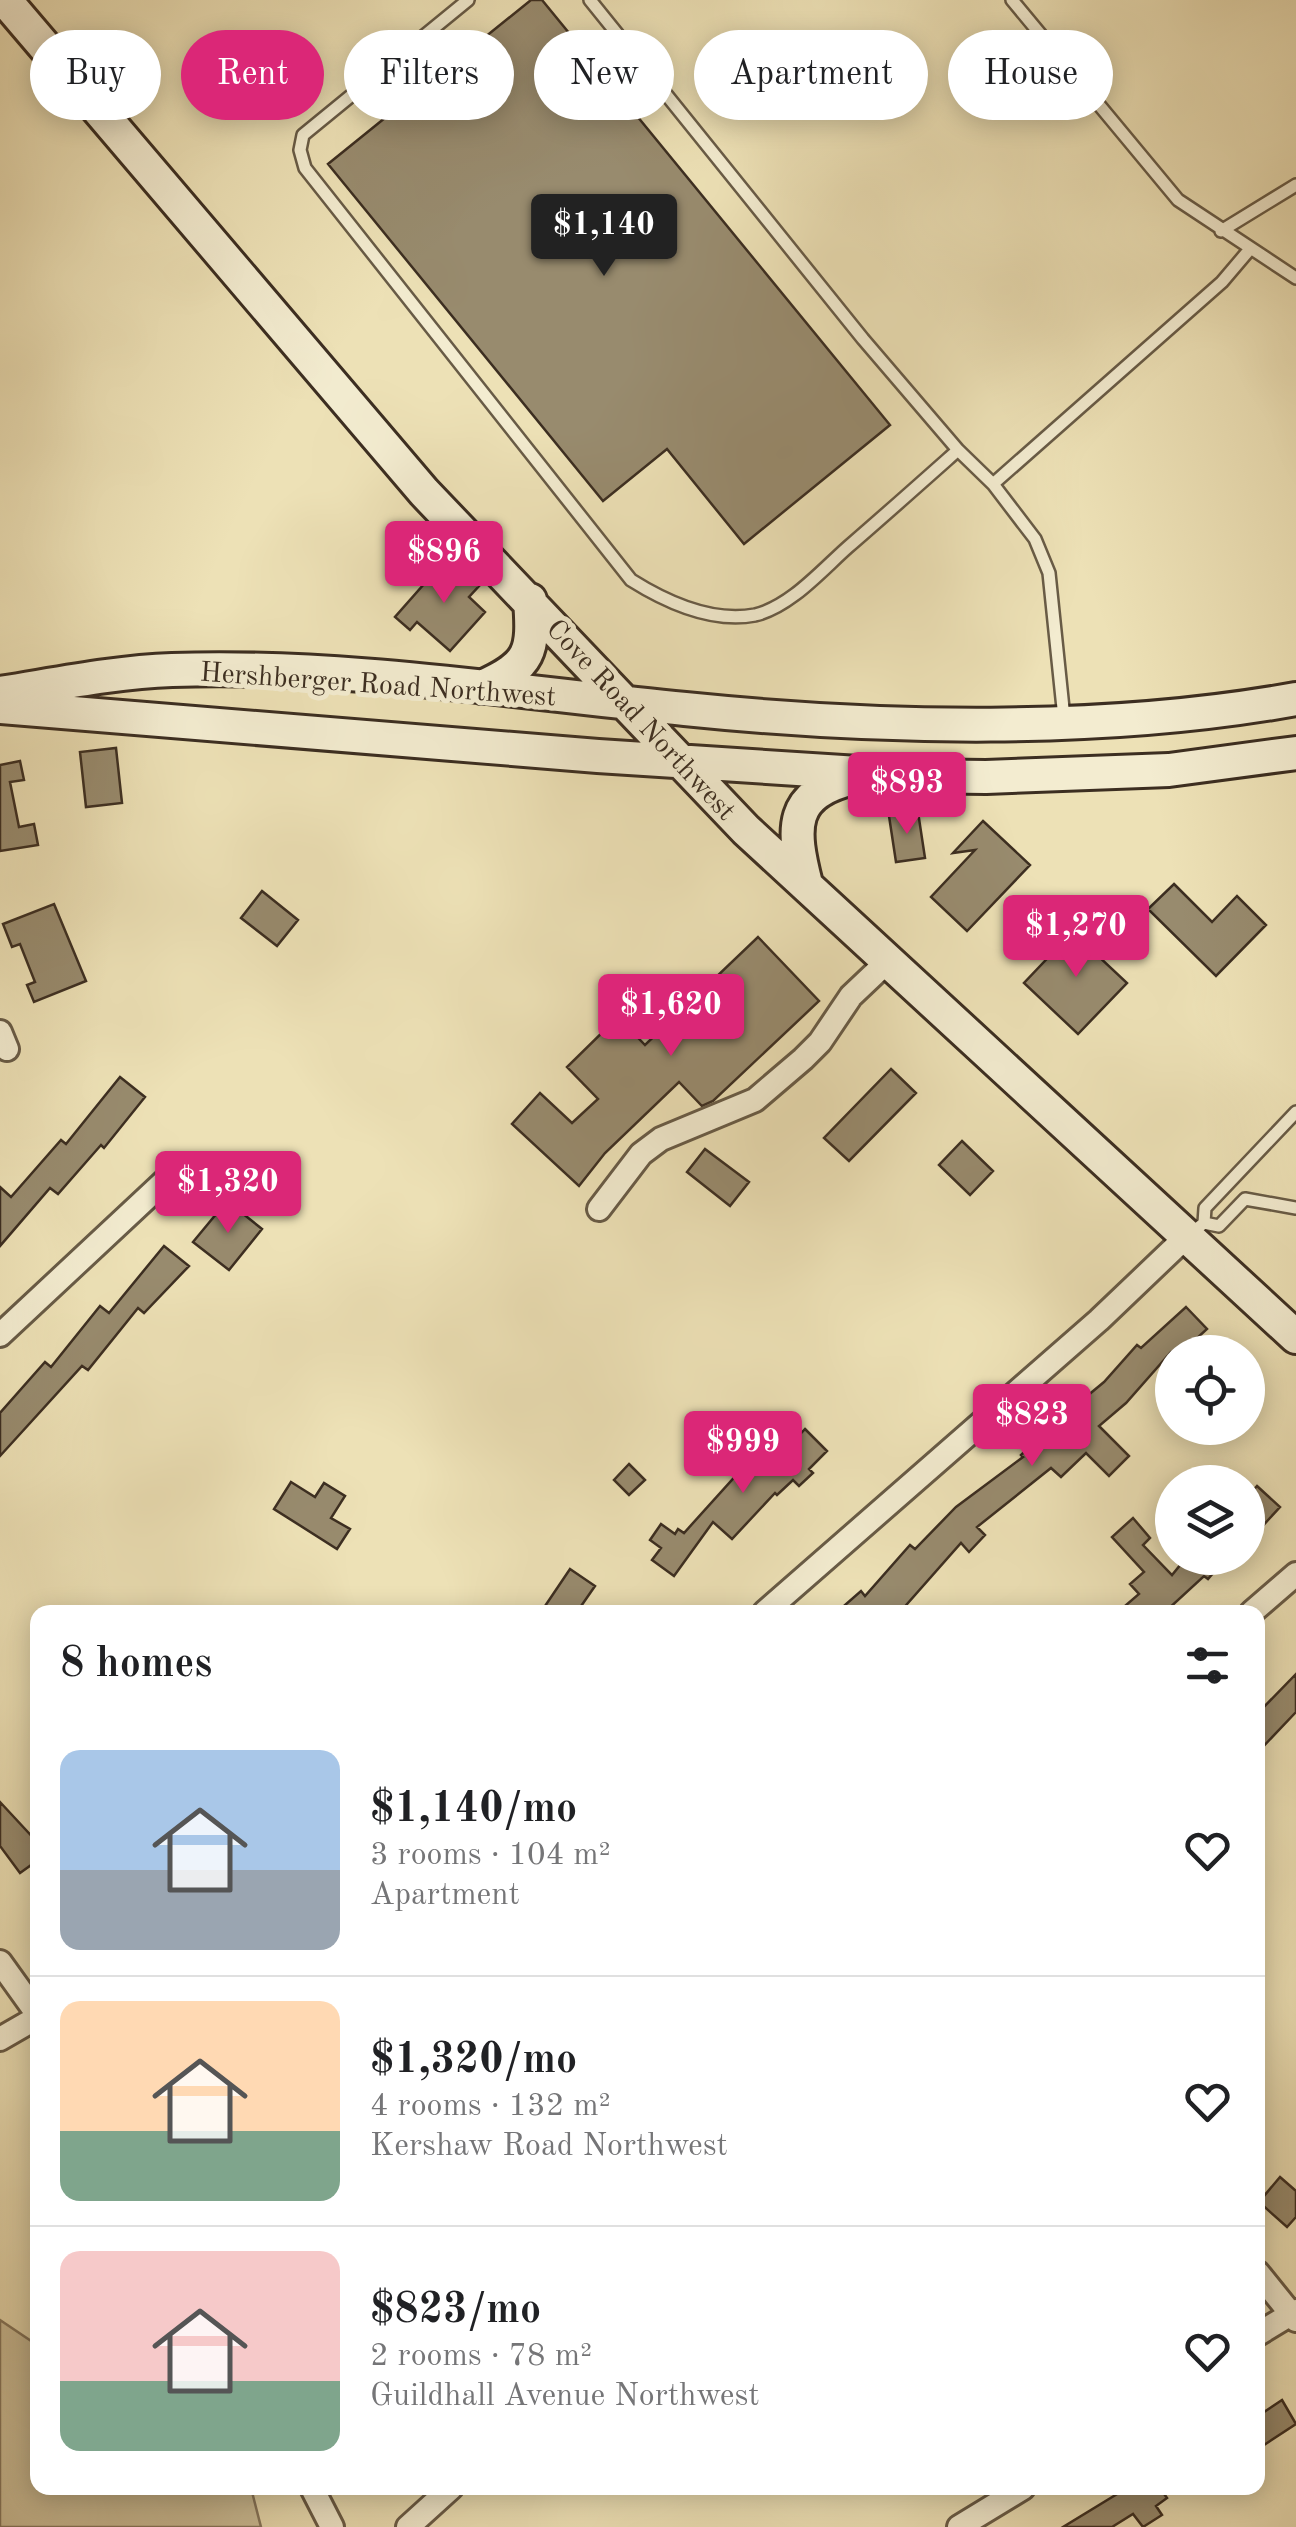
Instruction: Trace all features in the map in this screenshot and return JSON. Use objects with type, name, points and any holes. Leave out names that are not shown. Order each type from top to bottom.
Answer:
[{"type":"main road","name":"Cove Road Northwest","points":[[5,0],[424,492],[746,830],[1196,1230],[1296,1337]]},
{"type":"main road","points":[[482,687],[516,670],[529,652],[530,600]]},
{"type":"main road","name":"Hershberger Road Northwest","points":[[0,692],[171,670],[330,674],[818,719],[956,724],[1142,717],[1296,699]]},
{"type":"main road","name":"Hershberger Road Northwest","points":[[0,707],[871,774],[986,777],[1169,770],[1296,754]]},
{"type":"main road","points":[[806,884],[796,843],[796,828],[806,801],[834,782],[871,774]]},
{"type":"street","points":[[599,1209],[642,1154],[661,1138],[755,1100],[803,1059],[820,1042],[851,996],[888,960]]},
{"type":"street","points":[[0,1335],[167,1179]]},
{"type":"street","points":[[773,1605],[1196,1230]]},
{"type":"street","points":[[1260,1605],[1296,1574]]},
{"type":"street","points":[[0,1962],[30,2005]]},
{"type":"street","points":[[0,2039],[30,2021]]},
{"type":"street","points":[[1265,2281],[1294,2315],[1265,2330]]},
{"type":"street","points":[[316,2495],[332,2527]]},
{"type":"street","points":[[408,2527],[443,2495]]},
{"type":"street","points":[[959,2527],[1012,2495]]},
{"type":"lane","points":[[468,0],[304,135],[300,150],[305,168],[632,580],[656,596],[694,610],[734,618],[760,614],[795,593],[958,450]]},
{"type":"lane","points":[[590,0],[863,339],[958,450],[994,484],[1035,539],[1049,573],[1064,722]]},
{"type":"lane","points":[[1012,0],[1178,200],[1296,278]]},
{"type":"lane","points":[[1221,231],[1296,185]]},
{"type":"lane","points":[[994,484],[1222,282],[1250,248]]},
{"type":"lane","points":[[1196,1230],[1205,1208],[1296,1112]]},
{"type":"lane","points":[[1196,1230],[1219,1226],[1245,1199],[1294,1204]]},
{"type":"shaded area","points":[[0,2320],[30,2340],[30,2495],[253,2495],[261,2527],[0,2527]]},
{"type":"building","points":[[531,0],[542,0],[567,30],[534,30],[534,120],[640,120],[890,425],[744,544],[667,449],[603,501],[328,164],[382,120],[514,120],[514,30],[494,30]]},
{"type":"building","points":[[447,558],[479,586],[469,597],[485,612],[450,651],[417,622],[410,630],[395,617]]},
{"type":"building","points":[[116,748],[122,803],[86,807],[80,752]]},
{"type":"building","points":[[20,761],[24,780],[10,782],[19,827],[34,824],[38,845],[0,851],[0,765]]},
{"type":"building","points":[[918,812],[925,858],[896,862],[889,816]]},
{"type":"building","points":[[983,821],[1030,865],[967,931],[931,897],[975,850],[953,853]]},
{"type":"building","points":[[1174,884],[1212,922],[1237,896],[1266,925],[1216,976],[1148,909]]},
{"type":"building","points":[[262,891],[298,920],[277,946],[241,918]]},
{"type":"building","points":[[54,904],[86,981],[34,1002],[27,985],[35,982],[20,944],[12,947],[3,924]]},
{"type":"building","points":[[1081,923],[1105,946],[1097,955],[1127,983],[1078,1034],[1024,983]]},
{"type":"building","points":[[758,937],[819,1001],[713,1101],[702,1106],[679,1082],[605,1153],[579,1186],[512,1124],[540,1093],[572,1123],[598,1099],[567,1067],[618,1017],[645,1045]]},
{"type":"building","points":[[891,1069],[916,1093],[849,1161],[824,1138]]},
{"type":"building","points":[[120,1077],[145,1097],[104,1148],[101,1145],[58,1194],[50,1188],[0,1246],[0,1187],[11,1197],[61,1140],[66,1144]]},
{"type":"building","points":[[962,1141],[993,1171],[970,1195],[939,1165]]},
{"type":"building","points":[[705,1149],[749,1182],[730,1206],[687,1172]]},
{"type":"building","points":[[227,1201],[262,1229],[229,1270],[193,1242]]},
{"type":"building","points":[[164,1246],[189,1266],[144,1313],[138,1308],[88,1370],[82,1366],[0,1456],[0,1413],[45,1362],[51,1367],[100,1306],[109,1313]]},
{"type":"building","points":[[1186,1307],[1207,1329],[1200,1335],[1155,1335]]},
{"type":"building","points":[[1155,1335],[1155,1370],[1099,1426],[1129,1456],[1109,1476],[1086,1453],[1061,1477],[1051,1468],[977,1527],[985,1535],[969,1552],[961,1543],[906,1605],[845,1605],[861,1591],[865,1596],[910,1545],[915,1549],[956,1507],[1023,1457],[1051,1426],[1104,1382],[1137,1345],[1141,1348]]},
{"type":"building","points":[[805,1429],[827,1451],[799,1486],[793,1480],[775,1493],[732,1539],[713,1522],[674,1576],[652,1560],[661,1548],[650,1540],[661,1524],[675,1534],[678,1529],[684,1533],[777,1430],[791,1444]]},
{"type":"building","points":[[629,1464],[645,1480],[629,1495],[614,1480]]},
{"type":"building","points":[[291,1482],[315,1497],[324,1483],[345,1496],[331,1518],[350,1529],[337,1549],[274,1509]]},
{"type":"building","points":[[1265,1493],[1280,1507],[1265,1523]]},
{"type":"building","points":[[1133,1518],[1150,1538],[1143,1545],[1155,1557],[1155,1575],[1211,1575],[1208,1579],[1204,1576],[1173,1605],[1126,1605],[1139,1594],[1130,1584],[1144,1572],[1112,1537]]},
{"type":"building","points":[[570,1569],[595,1586],[582,1605],[546,1605]]},
{"type":"building","points":[[1296,1674],[1296,1712],[1265,1745],[1265,1706]]},
{"type":"building","points":[[0,1802],[30,1834],[30,1866],[20,1873],[0,1846]]},
{"type":"building","points":[[1280,2177],[1296,2191],[1296,2217],[1287,2227],[1265,2207],[1265,2195]]},
{"type":"building","points":[[1282,2400],[1296,2424],[1265,2444],[1265,2411]]},
{"type":"building","points":[[1116,2495],[1167,2498],[1156,2506],[1162,2515],[1143,2527],[1133,2514],[1112,2527],[1063,2527]]}]
